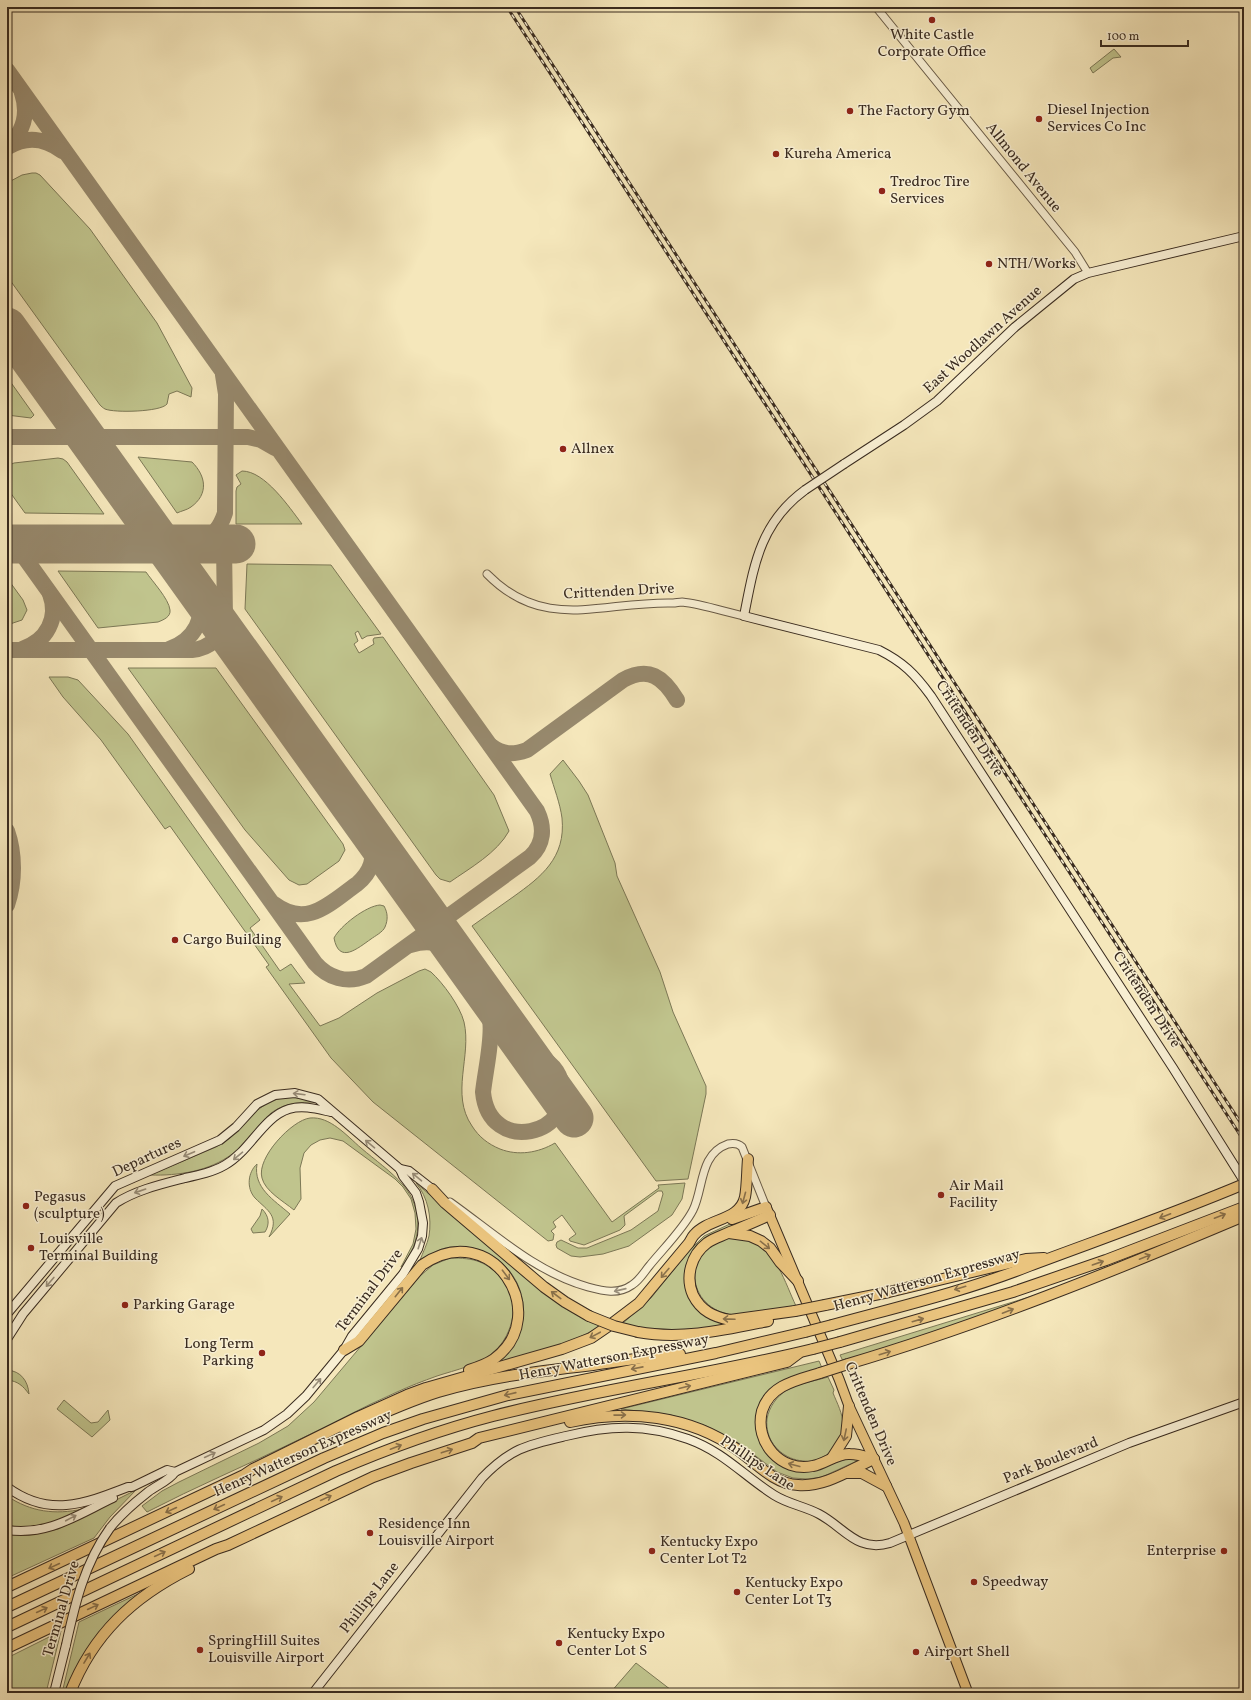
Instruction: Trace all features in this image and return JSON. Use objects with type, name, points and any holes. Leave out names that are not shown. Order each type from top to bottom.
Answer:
[{"type":"highway","points":[[426,1388],[562,1349],[590,1338],[610,1325],[639,1303],[694,1235],[740,1208],[746,1196],[748,1159]]},
{"type":"highway","name":"Henry Watterson Expressway","points":[[7,1607],[324,1458],[383,1433],[456,1409],[508,1395],[716,1353],[805,1332],[964,1288],[1029,1267],[1244,1184]]},
{"type":"highway","points":[[432,1189],[445,1203],[544,1287],[565,1302],[589,1316],[614,1326],[638,1332],[664,1335],[695,1335],[732,1329],[796,1312],[858,1299],[1026,1259],[1050,1258]]},
{"type":"highway","name":"Henry Watterson Expressway","points":[[7,1627],[336,1471],[366,1458],[433,1434],[494,1416],[544,1404],[800,1352],[840,1342],[974,1304],[1062,1275],[1244,1207]]},
{"type":"highway","points":[[689,1243],[709,1229],[741,1215],[768,1211]]},
{"type":"highway","points":[[768,1211],[706,1244],[698,1252],[692,1263],[689,1280],[691,1290],[701,1306],[712,1315],[730,1320],[796,1312]]},
{"type":"highway","points":[[874,1459],[852,1454],[841,1455],[821,1464],[804,1467],[786,1463],[776,1457],[768,1448],[763,1438],[761,1427],[762,1411],[766,1402],[773,1393],[784,1385],[931,1338],[1070,1288],[1244,1216]]},
{"type":"highway","points":[[729,1233],[750,1236],[761,1241],[770,1248],[780,1262],[798,1281]]},
{"type":"highway","points":[[7,1587],[244,1475],[253,1469],[358,1417],[426,1388],[438,1381],[485,1364],[494,1359],[508,1344],[513,1334],[518,1312],[515,1292],[504,1272],[489,1260],[470,1253],[455,1252],[440,1255],[427,1262],[415,1272],[359,1340],[344,1350]]},
{"type":"highway","points":[[7,1648],[216,1549],[228,1545],[373,1477],[472,1443],[479,1438],[787,1362],[800,1352]]},
{"type":"highway","points":[[244,1475],[255,1473],[383,1412],[438,1392],[511,1376],[672,1355],[716,1353]]},
{"type":"highway","points":[[831,1460],[846,1436],[849,1406]]},
{"type":"highway","points":[[472,1443],[481,1444],[598,1416],[638,1415],[683,1423],[711,1434],[738,1450],[772,1476],[786,1483],[796,1485],[818,1484],[874,1459]]},
{"type":"highway","points":[[845,1473],[862,1473],[886,1486]]},
{"type":"highway","points":[[70,1693],[86,1659],[118,1617],[151,1590],[167,1580],[218,1555],[228,1545]]},
{"type":"main road","name":"East Woodlawn Avenue","points":[[744,616],[756,562],[764,536],[782,510],[805,490],[904,425],[937,401],[1015,327],[1074,279],[1088,272],[1244,236]]},
{"type":"main road","name":"Crittenden Drive","points":[[744,616],[879,650],[896,659],[916,676],[931,696],[1170,1062],[1244,1181]]},
{"type":"main road","name":"Departures","points":[[7,1314],[115,1186],[220,1140],[236,1127],[257,1104],[275,1096],[285,1093],[305,1095],[318,1099],[332,1112]]},
{"type":"main road","name":"Terminal Drive","points":[[7,1339],[23,1314],[116,1203],[140,1191],[203,1174],[224,1166],[244,1150],[272,1119],[285,1111],[308,1107],[332,1112],[400,1169],[403,1176],[412,1186],[420,1202],[423,1223],[420,1243],[403,1274],[352,1336],[344,1350],[306,1396],[287,1414],[264,1430],[175,1472],[172,1477],[134,1502],[110,1528],[97,1547],[82,1579],[54,1693]]},
{"type":"main road","points":[[400,1169],[410,1171],[432,1189]]},
{"type":"main road","name":"Crittenden Drive","points":[[768,1211],[839,1378],[849,1406],[909,1535],[968,1693]]},
{"type":"main road","name":"Park Boulevard","points":[[909,1535],[1129,1443],[1244,1402]]},
{"type":"main road","name":"Phillips Lane","points":[[313,1693],[482,1478],[509,1454],[534,1444],[590,1430],[605,1428],[634,1428],[666,1433],[689,1439],[712,1450],[726,1458],[773,1495],[790,1504],[819,1514],[853,1539],[864,1544],[874,1546],[886,1545],[909,1535]]},
{"type":"main road","name":"Terminal Drive","points":[[7,1487],[32,1500],[62,1506],[88,1502],[128,1487],[132,1487],[167,1470],[175,1472]]},
{"type":"main road","points":[[7,1530],[27,1531],[46,1529],[62,1523],[129,1490],[132,1487]]},
{"type":"street","name":"Allmond Avenue","points":[[876,7],[1075,252],[1088,272]]},
{"type":"street","name":"Crittenden Drive","points":[[487,574],[510,594],[529,603],[546,608],[577,610],[680,602],[744,616]]},
{"type":"street","name":"Crittenden Drive","points":[[432,1189],[521,1255],[564,1279],[611,1292],[632,1286],[693,1210],[704,1169],[711,1156],[718,1149],[729,1144],[738,1144],[743,1148],[768,1211]]},
{"type":"green space","points":[[1114,49],[1121,57],[1113,58],[1093,73],[1090,68]]},
{"type":"green space","points":[[32,173],[40,175],[90,229],[157,323],[192,388],[191,397],[177,391],[169,394],[167,404],[156,409],[118,411],[104,409],[7,276],[7,183],[22,175]]},
{"type":"green space","points":[[7,377],[34,415],[31,418],[7,415]]},
{"type":"green space","points":[[138,457],[192,462],[197,467],[203,479],[204,485],[201,496],[197,502],[188,509],[177,513]]},
{"type":"green space","points":[[58,458],[67,462],[104,514],[25,513],[7,488],[7,466],[14,463]]},
{"type":"green space","points":[[242,471],[251,473],[268,483],[302,524],[236,524],[236,491],[237,487],[241,484],[236,475]]},
{"type":"green space","points":[[247,564],[331,565],[381,634],[367,636],[362,639],[358,631],[355,633],[358,641],[354,644],[359,653],[374,644],[374,638],[383,637],[494,795],[509,831],[498,846],[474,866],[450,882],[440,879],[436,875],[245,609]]},
{"type":"green space","points":[[58,571],[146,572],[167,601],[170,610],[169,615],[158,622],[98,628]]},
{"type":"green space","points":[[7,578],[23,600],[27,610],[22,620],[10,624],[7,621]]},
{"type":"green space","points":[[128,668],[216,668],[343,844],[345,850],[339,861],[307,884],[299,885],[289,880],[245,830]]},
{"type":"green space","points":[[49,677],[68,677],[78,680],[128,734],[260,920],[250,928],[280,971],[291,964],[305,983],[289,984],[320,1026],[339,1018],[377,993],[419,971],[425,969],[431,972],[441,982],[450,995],[459,1009],[464,1022],[466,1048],[462,1088],[463,1101],[466,1114],[472,1126],[481,1137],[500,1149],[521,1153],[542,1149],[555,1143],[612,1222],[659,1188],[658,1185],[685,1183],[682,1199],[672,1215],[629,1246],[603,1254],[580,1257],[571,1256],[557,1248],[557,1242],[561,1240],[578,1248],[587,1248],[631,1230],[658,1211],[663,1194],[662,1191],[658,1191],[624,1216],[625,1225],[620,1230],[584,1245],[570,1241],[569,1239],[576,1234],[562,1215],[553,1222],[556,1227],[551,1231],[554,1234],[553,1240],[548,1241],[373,1102],[331,1058],[266,967],[269,965],[170,826],[165,829],[101,740],[63,697]]},
{"type":"green space","points":[[563,760],[588,795],[615,863],[617,876],[660,972],[673,1012],[706,1086],[706,1094],[688,1179],[656,1181],[472,926],[533,882],[550,865],[556,855],[562,832],[562,818],[550,774]]},
{"type":"green space","points":[[374,906],[384,906],[387,914],[387,922],[383,931],[355,950],[344,953],[340,951],[336,946],[334,938],[337,933],[354,917]]},
{"type":"green space","points":[[286,1097],[299,1098],[314,1102],[296,1103],[283,1106],[274,1111],[232,1154],[214,1165],[172,1175],[150,1175],[216,1147],[230,1138],[255,1112],[270,1101]]},
{"type":"green space","points":[[310,1118],[324,1120],[338,1128],[393,1175],[410,1194],[417,1215],[418,1226],[413,1247],[408,1258],[401,1267],[413,1244],[416,1229],[415,1213],[411,1199],[403,1187],[395,1179],[343,1141],[330,1138],[320,1140],[311,1145],[304,1153],[300,1168],[301,1199],[294,1210],[275,1196],[264,1183],[262,1178],[262,1170],[264,1160],[277,1141],[294,1125]]},
{"type":"green space","points":[[257,1164],[258,1180],[261,1187],[271,1198],[290,1214],[269,1237],[272,1230],[273,1219],[271,1214],[252,1194],[249,1185],[250,1176]]},
{"type":"green space","points":[[416,1183],[436,1200],[602,1326],[572,1341],[496,1365],[511,1347],[519,1333],[523,1316],[522,1299],[518,1284],[509,1271],[498,1260],[484,1252],[468,1247],[451,1247],[439,1250],[420,1260],[429,1236],[430,1222],[424,1195]]},
{"type":"green space","points":[[262,1209],[267,1217],[267,1229],[265,1232],[253,1233],[251,1229],[260,1216]]},
{"type":"green space","points":[[755,1215],[756,1218],[691,1256],[688,1291],[728,1324],[702,1329],[654,1330],[622,1324],[651,1298],[687,1253],[704,1236],[745,1217]]},
{"type":"green space","points":[[733,1238],[749,1240],[758,1244],[766,1251],[773,1259],[783,1277],[796,1306],[731,1315],[715,1309],[703,1299],[697,1288],[695,1275],[698,1262],[705,1251],[717,1242]]},
{"type":"green space","points":[[450,1258],[480,1262],[497,1274],[509,1288],[513,1307],[510,1327],[501,1344],[489,1356],[475,1363],[437,1376],[384,1398],[147,1512],[142,1506],[162,1491],[259,1443],[288,1426],[314,1402],[420,1276],[433,1265]]},
{"type":"green space","points":[[1039,1294],[997,1312],[843,1361],[840,1355]]},
{"type":"green space","points":[[819,1361],[822,1368],[788,1378],[760,1409],[773,1459],[786,1466],[792,1469],[807,1472],[815,1471],[844,1460],[859,1460],[822,1477],[808,1479],[793,1478],[777,1472],[737,1442],[706,1426],[671,1415],[621,1409]]},
{"type":"green space","points":[[7,1370],[16,1372],[23,1378],[27,1385],[29,1394],[20,1384],[7,1380]]},
{"type":"green space","points":[[828,1377],[834,1390],[833,1393],[840,1409],[843,1421],[842,1432],[838,1442],[829,1453],[818,1459],[806,1461],[794,1459],[782,1453],[774,1445],[768,1433],[767,1419],[772,1406],[783,1392],[802,1384]]},
{"type":"green space","points":[[64,1400],[91,1423],[98,1422],[108,1410],[110,1420],[92,1437],[57,1409]]},
{"type":"green space","points":[[136,1490],[110,1517],[94,1538],[7,1578],[7,1533],[30,1534],[58,1529]]},
{"type":"green space","points":[[7,1496],[25,1506],[44,1511],[63,1512],[83,1509],[48,1524],[21,1527],[7,1526]]},
{"type":"green space","points":[[142,1592],[126,1606],[68,1693],[62,1693],[79,1622]]},
{"type":"green space","points":[[61,1631],[46,1693],[7,1693],[7,1658]]},
{"type":"green space","points":[[636,1663],[675,1693],[610,1693]]},
{"type":"taxiway","points":[[7,70],[537,811],[540,817],[542,830],[542,836],[538,847],[530,857],[366,976],[352,979],[332,976],[315,963],[7,533]]},
{"type":"taxiway","points":[[7,147],[17,136],[25,116],[22,93]]},
{"type":"taxiway","points":[[8,147],[22,141],[35,140],[49,143],[62,151]]},
{"type":"taxiway","points":[[138,542],[200,542],[213,534],[221,523],[225,513],[226,394],[223,375]]},
{"type":"taxiway","points":[[7,437],[248,437],[261,440],[275,448]]},
{"type":"taxiway","points":[[7,650],[192,650],[205,647],[218,636],[225,619],[224,544]]},
{"type":"taxiway","points":[[169,649],[178,645],[191,634],[196,627],[200,610],[199,601],[193,588],[170,557]]},
{"type":"taxiway","points":[[22,649],[38,640],[49,628],[53,612],[50,594]]},
{"type":"taxiway","points":[[491,746],[504,753],[517,753],[527,750],[623,680],[640,674],[648,674],[661,680],[677,700]]},
{"type":"taxiway","points":[[274,904],[286,911],[297,914],[308,914],[337,899],[357,884],[368,872],[372,859],[372,846],[368,833],[361,820],[335,785]]},
{"type":"taxiway","points":[[7,831],[13,858],[12,887],[7,905]]},
{"type":"taxiway","points":[[411,945],[424,942],[436,943],[457,955]]},
{"type":"taxiway","points":[[481,988],[486,1000],[491,1026],[483,1092],[489,1112],[500,1125],[515,1131],[531,1131],[545,1125],[557,1115],[563,1100],[561,1081],[556,1070],[549,1062],[528,1053]]},
{"type":"runway","points":[[7,327],[574,1118]]},
{"type":"runway","points":[[7,544],[236,544]]},
{"type":"railway","points":[[507,7],[1244,1141]]},
{"type":"railway","points":[[515,7],[1244,1128]]},
{"type":"place","name":"White Castle Corporate Office","points":[[932,20]]},
{"type":"place","name":"The Factory Gym","points":[[850,111]]},
{"type":"place","name":"Diesel Injection Services Co Inc","points":[[1039,119]]},
{"type":"place","name":"Kureha America","points":[[776,154]]},
{"type":"place","name":"Tredroc Tire Services","points":[[882,191]]},
{"type":"place","name":"NTH/Works","points":[[989,264]]},
{"type":"place","name":"Allnex","points":[[563,449]]},
{"type":"place","name":"Cargo Building","points":[[175,940]]},
{"type":"place","name":"Air Mail Facility","points":[[941,1195]]},
{"type":"place","name":"Pegasus (sculpture)","points":[[26,1206]]},
{"type":"place","name":"Louisville Terminal Building","points":[[31,1248]]},
{"type":"place","name":"Parking Garage","points":[[125,1305]]},
{"type":"place","name":"Long Term Parking","points":[[262,1353]]},
{"type":"place","name":"Residence Inn Louisville Airport","points":[[370,1533]]},
{"type":"place","name":"Kentucky Expo Center Lot T2","points":[[652,1551]]},
{"type":"place","name":"Enterprise","points":[[1224,1551]]},
{"type":"place","name":"Speedway","points":[[974,1582]]},
{"type":"place","name":"Kentucky Expo Center Lot T3","points":[[737,1592]]},
{"type":"place","name":"Kentucky Expo Center Lot S","points":[[559,1643]]},
{"type":"place","name":"SpringHill Suites Louisville Airport","points":[[200,1650]]},
{"type":"place","name":"Airport Shell","points":[[916,1652]]}]
